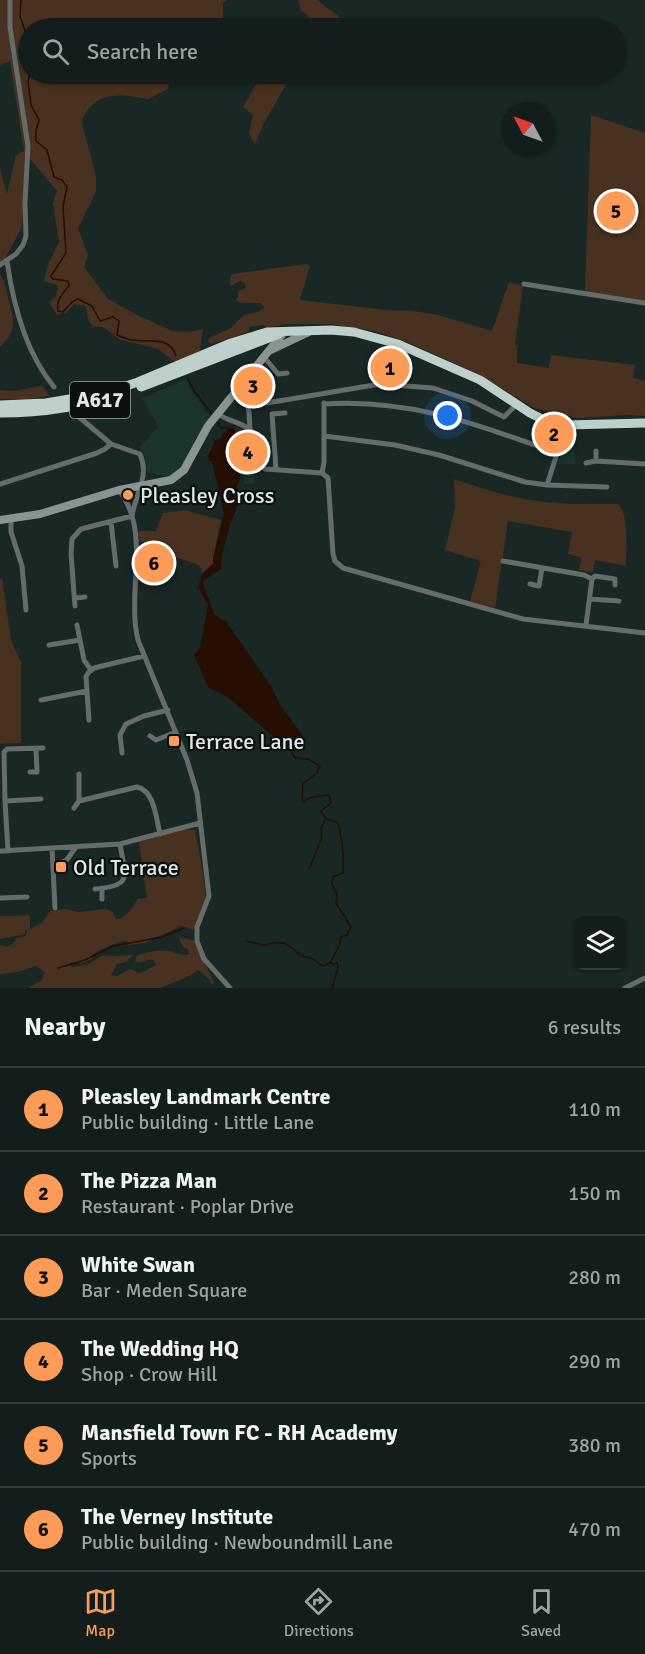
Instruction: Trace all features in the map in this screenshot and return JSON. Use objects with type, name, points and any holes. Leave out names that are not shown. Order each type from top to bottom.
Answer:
[{"type":"highway","name":"A617","points":[[0,405],[46,403],[105,393],[138,382],[231,343],[267,332],[316,330],[354,332],[398,344],[480,380],[538,417],[566,425],[645,423]]},
{"type":"highway","name":"A617","points":[[0,413],[41,411],[109,398],[284,332]]},
{"type":"street","points":[[10,0],[10,27],[18,80]]},
{"type":"street","points":[[0,265],[23,244],[26,236],[28,146],[19,84]]},
{"type":"street","points":[[6,261],[24,331],[36,361],[54,387]]},
{"type":"street","points":[[524,284],[645,303]]},
{"type":"street","points":[[267,354],[287,341],[316,330]]},
{"type":"street","points":[[0,520],[40,514],[119,490],[171,480],[179,476],[189,464],[216,417],[284,332]]},
{"type":"street","points":[[267,354],[278,374],[287,373]]},
{"type":"street","points":[[267,403],[380,384],[434,388],[472,400],[504,417],[517,404]]},
{"type":"street","points":[[242,385],[249,412],[250,430]]},
{"type":"street","points":[[322,473],[324,462],[323,395]]},
{"type":"street","points":[[324,404],[380,403],[423,410],[557,453]]},
{"type":"street","points":[[276,469],[272,414],[285,413]]},
{"type":"street","points":[[79,417],[111,444],[140,454],[142,459],[143,486],[134,502],[132,516],[138,573],[134,625],[144,656],[187,760],[197,794],[209,896],[197,927],[197,941],[204,959],[230,988]]},
{"type":"street","points":[[216,417],[245,426],[250,430],[253,434],[257,463],[265,469],[322,473],[328,478],[331,539],[335,561],[343,568],[493,611],[544,622],[645,633]]},
{"type":"street","points":[[547,485],[566,425]]},
{"type":"street","points":[[324,436],[363,439],[395,445],[438,455],[525,482],[607,487]]},
{"type":"street","points":[[0,484],[97,453],[111,444]]},
{"type":"street","points":[[596,451],[596,461]]},
{"type":"street","points":[[586,463],[596,461],[645,464]]},
{"type":"street","points":[[119,490],[132,516]]},
{"type":"street","points":[[75,606],[72,539],[81,529],[132,516]]},
{"type":"street","points":[[11,520],[11,532],[22,566],[27,606]]},
{"type":"street","points":[[111,522],[114,561]]},
{"type":"street","points":[[503,561],[584,575],[592,579]]},
{"type":"street","points":[[530,584],[539,586],[542,568]]},
{"type":"street","points":[[592,579],[595,576],[615,579],[615,585]]},
{"type":"street","points":[[585,625],[592,579]]},
{"type":"street","points":[[75,598],[85,597]]},
{"type":"street","points":[[590,599],[619,601]]},
{"type":"street","points":[[77,625],[84,660],[91,670]]},
{"type":"street","points":[[54,646],[80,640]]},
{"type":"street","points":[[89,720],[86,677],[91,670],[144,656]]},
{"type":"street","points":[[45,697],[87,690]]},
{"type":"street","points":[[122,753],[120,735],[126,723],[168,710]]},
{"type":"street","points":[[150,736],[156,740],[176,732]]},
{"type":"street","points":[[8,851],[2,769],[3,756],[7,749],[40,748],[37,772],[30,772]]},
{"type":"street","points":[[74,808],[79,801],[79,774]]},
{"type":"street","points":[[79,801],[137,787],[142,788],[150,795],[160,834]]},
{"type":"street","points":[[3,805],[41,800],[40,790]]},
{"type":"street","points":[[0,852],[120,844],[200,823]]},
{"type":"street","points":[[102,899],[98,889],[113,887],[123,881],[125,876],[120,844]]},
{"type":"street","points":[[53,865],[66,861],[76,847]]},
{"type":"street","points":[[51,848],[55,908]]},
{"type":"street","points":[[15,890],[16,897]]},
{"type":"street","points":[[46,892],[54,891]]},
{"type":"street","points":[[0,898],[27,897]]},
{"type":"street","points":[[625,988],[645,978]]},
{"type":"shaded area","points":[[0,0],[227,0],[223,3],[223,18],[18,18],[18,84],[169,84],[168,89],[148,99],[164,102],[126,96],[107,97],[98,100],[85,114],[82,123],[96,176],[96,192],[78,228],[88,255],[84,267],[108,299],[173,331],[189,332],[203,329],[200,351],[175,362],[158,349],[119,339],[103,327],[93,327],[88,319],[86,306],[74,304],[67,312],[57,315],[49,302],[56,297],[57,285],[44,281],[48,265],[59,242],[53,203],[57,191],[25,153],[24,212],[21,229],[5,259],[0,261],[0,168],[7,194],[16,155],[24,151],[10,61],[0,65]]},
{"type":"shaded area","points":[[298,0],[317,0],[341,18],[309,18],[301,10]]},
{"type":"shaded area","points":[[256,84],[286,84],[255,144],[249,134],[253,115],[243,107]]},
{"type":"shaded area","points":[[591,115],[645,133],[645,301],[585,291]]},
{"type":"shaded area","points":[[306,264],[310,266],[300,300],[414,311],[438,315],[492,331],[509,282],[523,286],[515,344],[517,363],[549,368],[551,355],[635,365],[633,378],[645,381],[645,416],[577,418],[534,408],[476,373],[405,341],[375,331],[330,324],[285,324],[267,328],[264,325],[249,327],[249,332],[212,344],[208,342],[209,338],[231,328],[244,315],[264,308],[261,303],[241,303],[235,299],[238,297],[238,291],[246,288],[245,283],[240,281],[231,286],[229,283],[232,274]]},
{"type":"shaded area","points":[[0,274],[6,288],[13,324],[10,335],[0,347]]},
{"type":"shaded area","points":[[186,379],[192,392],[210,417],[185,462],[173,475],[167,477],[147,472],[145,457],[139,448],[159,426],[142,399]]},
{"type":"shaded area","points":[[42,386],[50,396],[0,399],[0,390],[15,391]]},
{"type":"shaded area","points":[[228,428],[235,428],[235,434],[239,440],[237,451],[240,478],[237,487],[239,502],[230,525],[222,555],[221,569],[203,581],[213,613],[224,621],[223,617],[303,736],[299,746],[288,740],[274,737],[229,698],[208,687],[194,655],[200,648],[208,605],[198,587],[203,573],[213,564],[224,515],[212,461],[209,461],[208,456],[215,440],[222,438],[221,434],[227,432]]},
{"type":"shaded area","points":[[235,428],[241,429],[247,437],[250,437],[255,473],[254,483],[244,484],[244,468],[242,468],[242,458],[238,457]]},
{"type":"shaded area","points":[[550,430],[573,433],[575,464],[558,464],[563,448],[546,445]]},
{"type":"shaded area","points":[[454,479],[531,500],[566,504],[618,504],[624,516],[626,566],[595,560],[593,572],[579,570],[582,558],[568,554],[572,532],[508,521],[495,608],[470,601],[481,561],[445,550],[455,508]]},
{"type":"shaded area","points":[[185,510],[221,520],[213,564],[203,573],[199,565],[157,551],[156,544],[140,542],[138,531],[156,531],[163,513]]},
{"type":"shaded area","points":[[2,578],[11,640],[21,662],[21,743],[0,744],[0,579]]},
{"type":"shaded area","points":[[185,829],[195,830],[206,898],[193,930],[181,926],[145,943],[129,945],[126,941],[118,943],[92,955],[92,959],[69,964],[72,967],[87,965],[102,956],[133,955],[126,962],[117,964],[111,975],[117,976],[130,969],[138,973],[143,972],[156,965],[154,960],[135,962],[137,956],[160,951],[189,954],[188,949],[183,947],[179,938],[194,940],[214,983],[212,984],[198,970],[160,988],[28,988],[41,981],[45,972],[36,966],[18,972],[0,974],[0,945],[7,947],[14,943],[16,938],[26,936],[27,930],[25,934],[0,939],[0,916],[30,915],[30,929],[42,923],[50,911],[66,909],[78,912],[106,909],[113,912],[115,918],[120,919],[130,911],[138,899],[147,898],[139,842]]},
{"type":"waterway","points":[[21,0],[21,18]]},
{"type":"waterway","points":[[28,84],[31,105],[39,120],[36,141],[47,150],[54,177],[62,180],[67,187],[63,207],[66,253],[51,276],[53,279],[68,281],[69,286],[59,300],[58,311],[63,312],[78,299],[92,306],[100,321],[113,317],[119,321],[117,335],[131,340],[164,342],[173,349],[176,356]]},
{"type":"waterway","points":[[188,379],[194,391],[213,415]]},
{"type":"waterway","points":[[217,422],[221,428],[228,428],[228,430]]},
{"type":"waterway","points":[[297,746],[292,753],[295,758],[308,759],[320,766],[317,773],[303,783],[302,801],[328,795],[331,803],[321,811],[326,819],[338,823],[342,841],[343,873],[333,877],[332,884],[337,894],[336,903],[351,927],[347,935],[341,937],[331,962],[333,965],[337,962],[338,967],[332,988]]},
{"type":"waterway","points":[[309,869],[322,838],[321,828],[325,820]]},
{"type":"waterway","points":[[58,968],[85,960],[113,946],[162,937],[184,928]]},
{"type":"waterway","points":[[246,941],[264,945],[284,943],[299,955],[311,958],[323,966],[331,962]]},
{"type":"place","name":"Mansfield Town FC - RH Academy","points":[[616,211]]},
{"type":"place","name":"Pleasley Landmark Centre","points":[[390,368]]},
{"type":"place","name":"White Swan","points":[[253,386]]},
{"type":"place","name":"The Pizza Man","points":[[554,434]]},
{"type":"place","name":"The Wedding HQ","points":[[248,452]]},
{"type":"place","name":"Pleasley Cross","points":[[128,495]]},
{"type":"place","name":"The Verney Institute","points":[[154,563]]},
{"type":"place","name":"Terrace Lane","points":[[174,741]]},
{"type":"place","name":"Old Terrace","points":[[61,867]]}]
